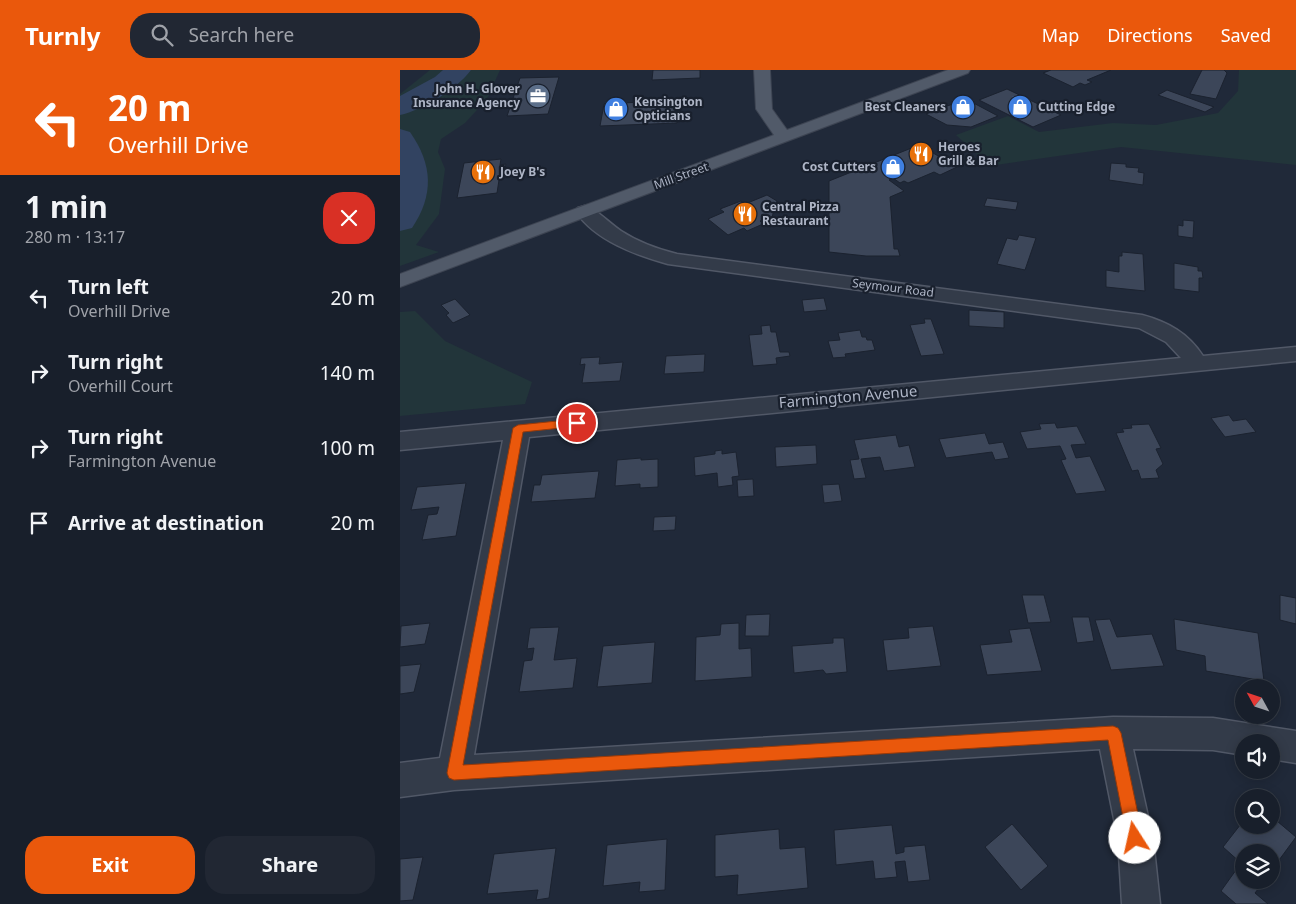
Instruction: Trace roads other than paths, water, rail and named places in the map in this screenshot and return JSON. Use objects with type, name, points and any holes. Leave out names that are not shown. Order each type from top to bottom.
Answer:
[{"type":"main road","points":[[762,70],[764,109],[784,137]]},
{"type":"main road","name":"Mill Street","points":[[400,281],[962,70]]},
{"type":"street","name":"Seymour Road","points":[[584,212],[628,245],[675,260],[1142,322],[1159,327],[1175,336],[1188,349],[1197,364]]},
{"type":"street","name":"Farmington Avenue","points":[[400,441],[518,428],[1296,354]]},
{"type":"street","points":[[454,773],[518,428]]},
{"type":"street","points":[[1113,733],[1127,790],[1141,871],[1141,904]]},
{"type":"street","points":[[400,780],[454,773],[1113,733],[1213,734],[1296,747]]},
{"type":"waterway","points":[[400,107],[444,83],[458,70]]},
{"type":"waterway","points":[[400,138],[410,160],[414,180],[411,200],[400,221]]},
{"type":"place","name":"John H. Glover Insurance Agency","points":[[538,96]]},
{"type":"place","name":"Best Cleaners","points":[[963,107]]},
{"type":"place","name":"Cutting Edge","points":[[1020,107]]},
{"type":"place","name":"Kensington Opticians","points":[[616,109]]},
{"type":"place","name":"Heroes Grill & Bar","points":[[921,154]]},
{"type":"place","name":"Cost Cutters","points":[[893,167]]},
{"type":"place","name":"Joey B's","points":[[483,172]]},
{"type":"place","name":"Central Pizza Restaurant","points":[[745,214]]}]
